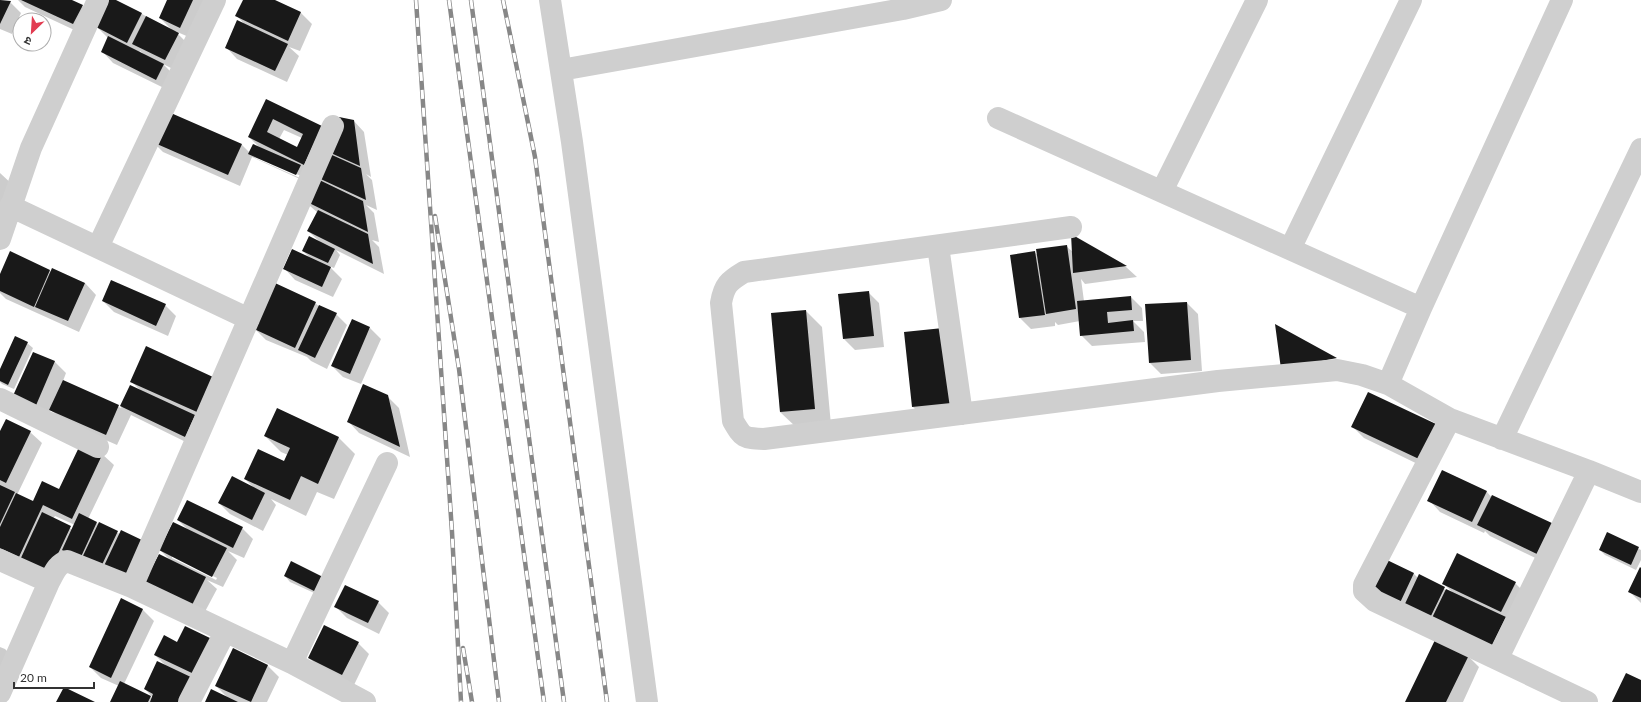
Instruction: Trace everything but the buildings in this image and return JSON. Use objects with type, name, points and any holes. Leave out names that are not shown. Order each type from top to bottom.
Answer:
[{"type":"street","points":[[0,239],[31,148],[98,0]]},
{"type":"street","points":[[98,247],[215,0]]},
{"type":"street","points":[[550,0],[573,150],[646,702]]},
{"type":"street","points":[[561,70],[902,9],[941,0]]},
{"type":"street","points":[[1162,191],[1257,0]]},
{"type":"street","points":[[1290,248],[1411,0]]},
{"type":"street","points":[[1388,384],[1421,308],[1562,0]]},
{"type":"street","points":[[998,118],[1421,308]]},
{"type":"street","points":[[132,587],[333,126]]},
{"type":"street","points":[[1502,439],[1641,149]]},
{"type":"street","points":[[10,206],[250,319]]},
{"type":"street","points":[[1071,227],[744,272],[729,281],[720,303],[733,420],[741,435],[749,439],[764,439],[1218,381],[1337,370],[1362,375],[1388,384],[1450,419],[1641,492]]},
{"type":"street","points":[[938,246],[962,414]]},
{"type":"street","points":[[0,399],[98,447]]},
{"type":"street","points":[[1450,419],[1367,579],[1364,585],[1364,591],[1375,601],[1588,702]]},
{"type":"street","points":[[292,663],[387,463]]},
{"type":"street","points":[[1498,658],[1588,471]]},
{"type":"street","points":[[0,560],[49,582]]},
{"type":"street","points":[[0,693],[56,568],[67,561],[132,587],[292,663],[365,702]]},
{"type":"street","points":[[190,702],[225,632]]},
{"type":"railway","points":[[416,0],[452,532],[461,702]]},
{"type":"railway","points":[[449,0],[544,702]]},
{"type":"railway","points":[[471,0],[564,702]]},
{"type":"railway","points":[[503,0],[535,157],[607,702]]},
{"type":"railway","points":[[435,216],[459,369],[499,702]]},
{"type":"railway","points":[[463,648],[472,702]]}]
